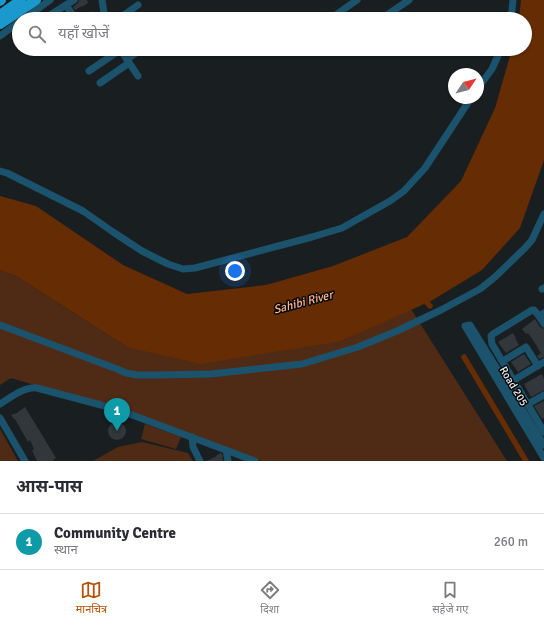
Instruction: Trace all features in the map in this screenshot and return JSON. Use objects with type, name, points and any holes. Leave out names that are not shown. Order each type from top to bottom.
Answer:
[{"type":"highway","points":[[0,15],[21,0]]},
{"type":"highway","points":[[18,12],[36,0]]},
{"type":"highway","points":[[0,24],[12,16]]},
{"type":"street","points":[[34,12],[50,0]]},
{"type":"street","points":[[55,12],[74,0]]},
{"type":"street","points":[[102,0],[104,12]]},
{"type":"street","points":[[340,12],[357,0]]},
{"type":"street","points":[[391,12],[409,0]]},
{"type":"street","points":[[512,12],[513,0]]},
{"type":"street","points":[[66,5],[70,12]]},
{"type":"street","points":[[128,12],[138,5]]},
{"type":"street","points":[[0,36],[12,27]]},
{"type":"street","points":[[89,71],[110,56]]},
{"type":"street","points":[[125,56],[138,76]]},
{"type":"street","points":[[100,83],[134,56]]},
{"type":"street","points":[[484,80],[499,56]]},
{"type":"street","points":[[0,171],[7,173],[83,211],[136,247],[168,264],[183,269],[195,268],[342,228],[390,201],[404,191],[425,168],[467,104]]},
{"type":"street","points":[[0,324],[126,373],[155,375],[211,374],[302,364],[358,346],[397,331],[480,289],[495,277],[532,240],[544,214]]},
{"type":"street","points":[[543,429],[492,344],[491,336],[532,310],[542,315],[544,324]]},
{"type":"street","name":"Road 205","points":[[544,445],[467,325],[544,458]]},
{"type":"street","points":[[503,361],[526,347],[541,364],[514,380]]},
{"type":"street","points":[[0,404],[29,388],[37,388],[101,405],[135,416],[255,461]]},
{"type":"street","points":[[528,404],[544,395]]},
{"type":"street","points":[[0,418],[25,461]]},
{"type":"street","points":[[192,437],[194,447],[200,461]]},
{"type":"street","points":[[226,450],[228,461]]},
{"type":"shaded area","points":[[0,270],[16,276],[127,347],[342,341],[411,309],[507,461],[262,461],[137,415],[11,378],[0,385]]},
{"type":"shaded area","points":[[145,424],[181,437],[176,449],[141,439]]},
{"type":"shaded area","points":[[0,429],[18,461],[0,461]]},
{"type":"shaded area","points":[[142,442],[188,453],[193,461],[93,461],[118,447]]},
{"type":"water","name":"Sahibi River","points":[[521,0],[544,0],[544,160],[520,228],[482,270],[431,301],[342,341],[201,364],[127,347],[16,276],[0,270],[0,196],[36,206],[123,265],[187,294],[266,285],[333,266],[407,237],[461,181],[495,108],[510,56],[532,56],[532,12],[520,12]]},
{"type":"building","points":[[79,0],[87,0],[88,3],[75,10],[73,7]]},
{"type":"building","points":[[535,319],[540,327],[544,329],[544,357],[539,359],[537,356],[541,353],[528,333],[526,334],[522,329]]},
{"type":"building","points":[[513,333],[519,345],[506,353],[498,342]]},
{"type":"building","points":[[524,354],[531,364],[518,372],[511,362]]},
{"type":"building","points":[[542,374],[544,379],[544,390],[531,397],[524,384]]},
{"type":"building","points":[[544,401],[544,418],[542,419],[534,406]]},
{"type":"building","points":[[25,407],[56,458],[53,460],[54,461],[37,461],[32,450],[34,449],[30,440],[28,442],[15,419],[11,415],[17,413]]},
{"type":"building","points":[[117,422],[123,425],[126,431],[123,437],[117,440],[111,437],[108,431],[111,425]]},
{"type":"building","points":[[220,453],[222,454],[223,461],[206,461],[215,457]]},
{"type":"waterway","points":[[422,297],[430,306]]},
{"type":"waterway","points":[[464,357],[526,461]]},
{"type":"place","name":"Community Centre","points":[[117,431]]}]
